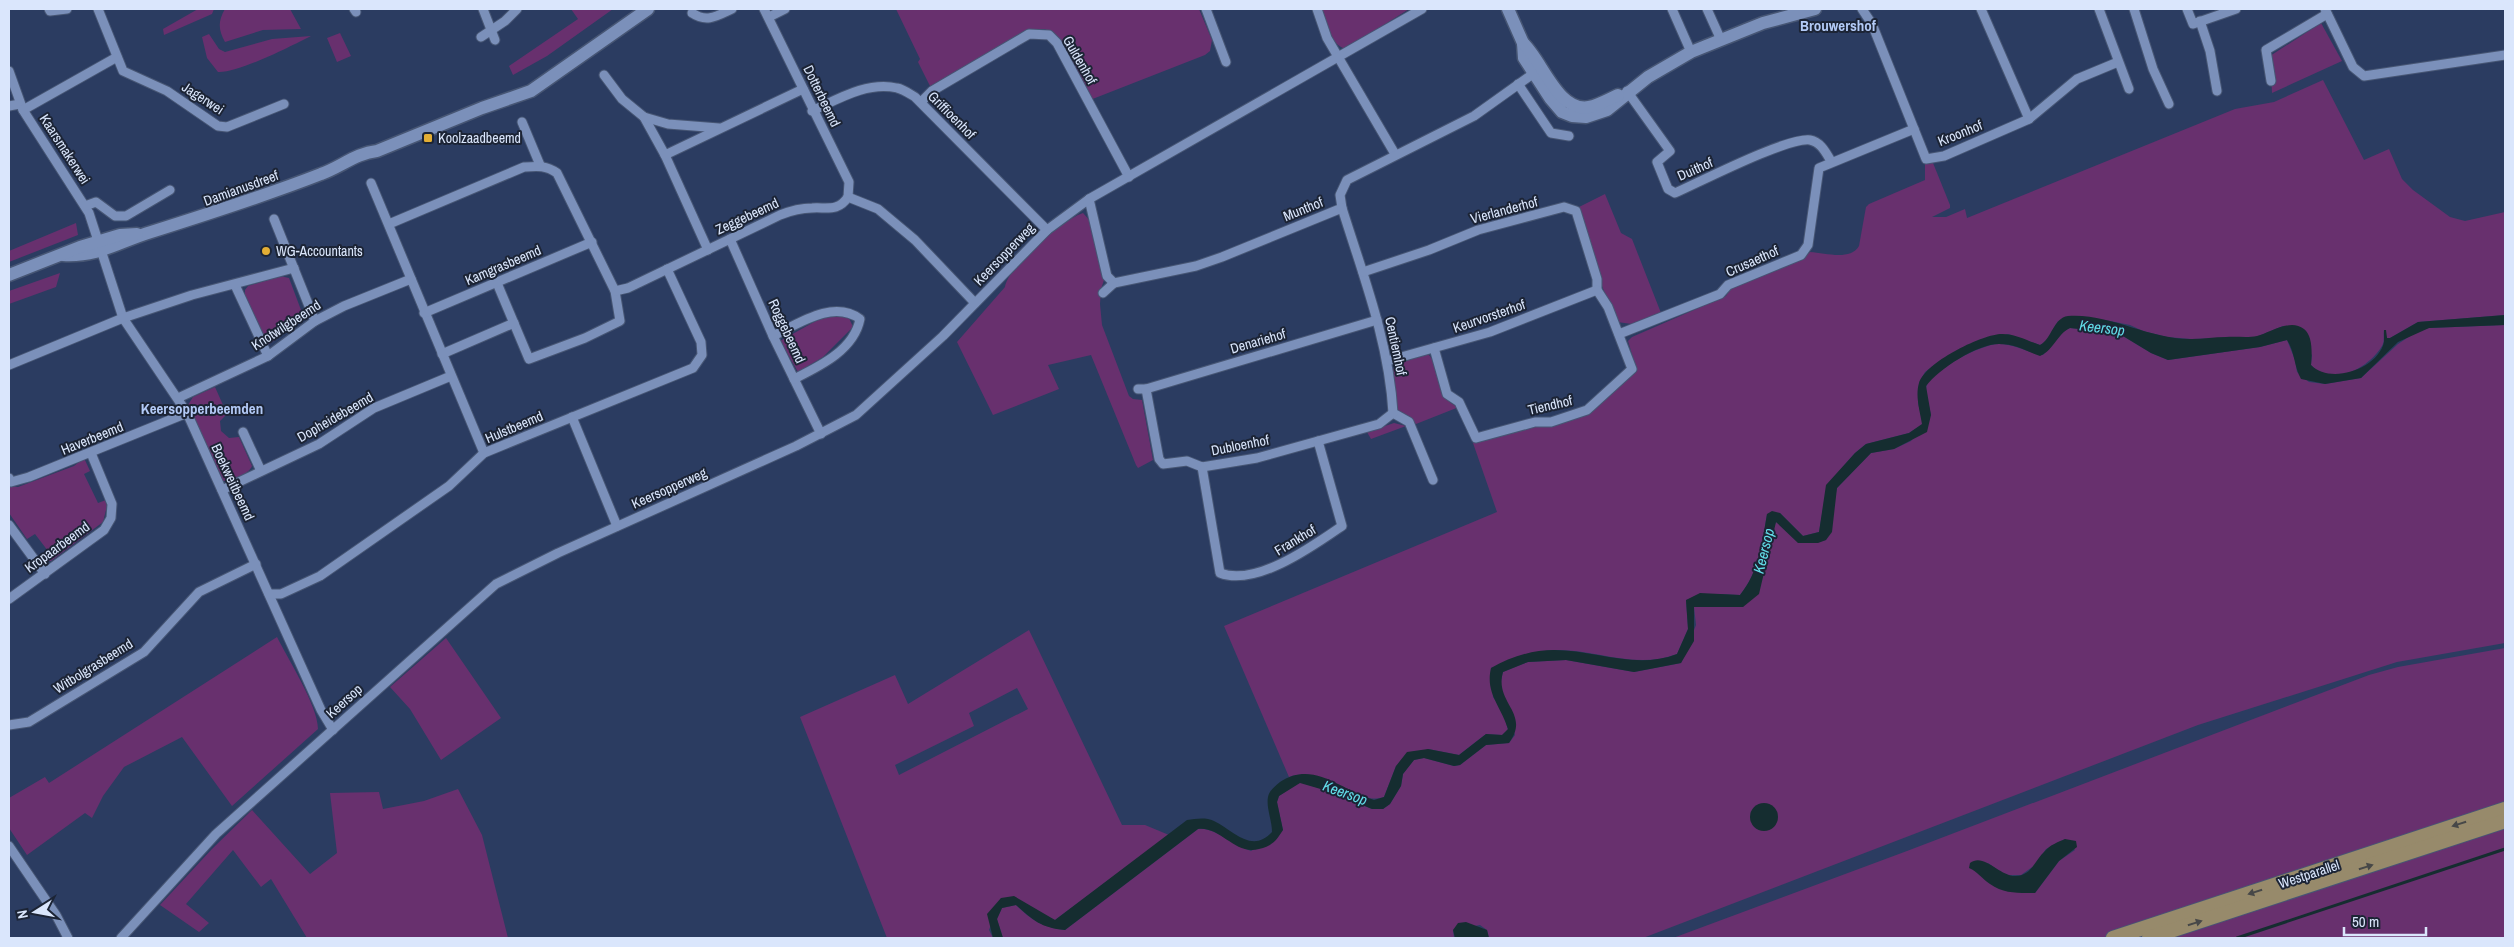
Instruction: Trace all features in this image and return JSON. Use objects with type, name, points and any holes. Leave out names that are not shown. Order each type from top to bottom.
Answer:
[{"type":"main road","name":"Westparallel","points":[[2113,938],[2505,809]]},
{"type":"main road","name":"Westparallel","points":[[2149,938],[2505,821]]},
{"type":"street","points":[[49,9],[50,11],[61,12],[67,9]]},
{"type":"street","name":"Jagerwei","points":[[98,9],[123,70],[166,91],[218,126],[227,127],[284,104]]},
{"type":"street","points":[[483,9],[495,40]]},
{"type":"street","points":[[481,37],[506,21],[517,9]]},
{"type":"street","name":"Damianusdreef","points":[[9,275],[63,255],[100,246],[120,235],[148,232],[223,210],[342,166],[363,162],[377,151],[482,108],[531,91],[648,9]]},
{"type":"street","points":[[692,13],[701,19],[708,19],[732,9]]},
{"type":"street","points":[[766,13],[786,9]]},
{"type":"street","points":[[1206,9],[1226,62]]},
{"type":"street","points":[[1317,9],[1327,38],[1395,154]]},
{"type":"street","name":"Keersopperweg","points":[[617,526],[821,434],[856,415],[907,370],[1047,230],[1089,199],[1422,9]]},
{"type":"street","points":[[1508,9],[1524,43],[1533,52],[1537,71],[1562,97],[1574,106],[1588,107],[1627,91],[1669,63],[1691,52],[1776,19],[1815,9]]},
{"type":"street","points":[[1672,9],[1691,52]]},
{"type":"street","points":[[1707,9],[1721,40]]},
{"type":"street","name":"Kroonhof","points":[[1862,9],[1872,24],[1926,159],[1944,156],[2029,119],[2077,79],[2118,62]]},
{"type":"street","points":[[1981,9],[2029,119]]},
{"type":"street","points":[[2100,9],[2129,89]]},
{"type":"street","points":[[2134,9],[2153,69],[2169,104]]},
{"type":"street","points":[[2187,9],[2193,24],[2236,9]]},
{"type":"street","points":[[2271,81],[2266,50],[2326,11],[2355,70],[2364,76],[2505,55]]},
{"type":"street","name":"Dotterbeemd","points":[[766,13],[849,182],[848,197]]},
{"type":"street","points":[[2200,22],[2210,51],[2217,91]]},
{"type":"street","name":"Guldenhof","points":[[921,102],[932,91],[1029,34],[1049,36],[1057,42],[1129,177]]},
{"type":"street","points":[[9,106],[22,107],[117,57]]},
{"type":"street","name":"Kaarsmakerwei","points":[[9,71],[22,107],[85,206],[100,246]]},
{"type":"street","name":"Munthof","points":[[1114,283],[1214,260],[1342,208],[1340,195],[1348,180],[1395,154],[1474,116],[1537,71]]},
{"type":"street","points":[[604,75],[622,98],[644,117],[665,156],[708,250]]},
{"type":"street","points":[[1518,84],[1552,133],[1569,136]]},
{"type":"street","name":"Griffioenhof","points":[[812,110],[854,91],[897,88],[921,102],[1047,230]]},
{"type":"street","points":[[665,156],[803,89]]},
{"type":"street","name":"Duithof","points":[[1627,91],[1670,151],[1657,162],[1668,189],[1675,193],[1787,144],[1810,140],[1821,145],[1831,161]]},
{"type":"street","points":[[644,117],[689,127],[722,128]]},
{"type":"street","points":[[522,122],[540,165]]},
{"type":"street","points":[[1831,161],[1914,129]]},
{"type":"street","name":"Crusaethof","points":[[1619,334],[1720,294],[1728,285],[1801,255],[1808,245],[1819,168],[1831,161]]},
{"type":"street","points":[[389,224],[524,167],[540,165],[557,173],[615,291],[620,322],[546,354],[529,358],[497,283]]},
{"type":"street","points":[[371,183],[450,376],[484,453]]},
{"type":"street","points":[[85,206],[96,202],[115,216],[126,216],[170,190]]},
{"type":"street","points":[[848,197],[878,209],[916,240],[975,303]]},
{"type":"street","name":"Zeggebeemd","points":[[615,291],[628,288],[795,209],[813,207],[830,209],[843,204],[848,197]]},
{"type":"street","points":[[1089,199],[1108,276],[1114,283],[1103,293]]},
{"type":"street","name":"Centiemhof","points":[[1342,208],[1377,320],[1387,361],[1393,413]]},
{"type":"street","name":"Vierlanderhof","points":[[1363,272],[1430,250],[1478,230],[1564,208],[1576,211],[1597,279],[1598,290]]},
{"type":"street","points":[[274,219],[315,321]]},
{"type":"street","name":"Roggebeemd","points":[[730,239],[773,336],[821,434]]},
{"type":"street","name":"Kamgrasbeemd","points":[[424,313],[592,242]]},
{"type":"street","name":"Boekweitbeemd","points":[[100,246],[124,318],[187,413],[321,710],[333,730]]},
{"type":"street","points":[[9,365],[124,318],[192,295],[294,268]]},
{"type":"street","name":"Hulstbeemd","points":[[269,594],[281,594],[320,576],[448,486],[484,453],[693,368],[702,355],[701,342],[667,269]]},
{"type":"street","name":"Knotwilgbeemd","points":[[178,398],[268,356],[315,321],[344,306],[411,279]]},
{"type":"street","points":[[234,285],[268,356]]},
{"type":"street","name":"Tiendhof","points":[[1434,348],[1447,394],[1459,402],[1476,438],[1535,422],[1551,422],[1587,410],[1632,369],[1608,307],[1598,290]]},
{"type":"street","name":"Keurvorsterhof","points":[[1387,361],[1490,332],[1598,290]]},
{"type":"street","points":[[773,336],[824,312],[853,314],[860,319],[857,333],[827,363],[794,379]]},
{"type":"street","name":"Denariehof","points":[[1142,389],[1377,320]]},
{"type":"street","points":[[442,354],[514,323]]},
{"type":"street","name":"Dopheidebeemd","points":[[222,490],[319,444],[374,408],[450,376]]},
{"type":"street","name":"Dubloenhof","points":[[1142,389],[1159,459],[1163,464],[1187,461],[1202,466],[1257,458],[1379,424],[1393,413]]},
{"type":"street","name":"Haverbeemd","points":[[9,478],[11,482],[29,477],[187,413]]},
{"type":"street","points":[[1393,413],[1409,422],[1433,480]]},
{"type":"street","points":[[572,417],[617,526]]},
{"type":"street","points":[[243,432],[261,471]]},
{"type":"street","name":"Frankhof","points":[[1202,466],[1220,574],[1227,576],[1273,569],[1342,526],[1318,441]]},
{"type":"street","name":"Kropaarbeemd","points":[[9,599],[104,530],[111,518],[112,504],[92,453]]},
{"type":"street","points":[[9,525],[45,574]]},
{"type":"street","name":"Keersop","points":[[121,938],[216,834],[496,584],[617,526]]},
{"type":"street","name":"Witbolgrasbeemd","points":[[9,725],[29,722],[144,652],[199,592],[256,564]]},
{"type":"street","points":[[9,846],[56,915],[68,938]]},
{"type":"shaded area","points":[[198,9],[214,9],[212,14],[164,35],[163,29]]},
{"type":"shaded area","points":[[225,9],[290,9],[301,29],[263,30],[225,42],[220,25]]},
{"type":"shaded area","points":[[571,9],[613,9],[547,56],[513,75],[509,66],[578,19]]},
{"type":"shaded area","points":[[896,9],[1199,9],[1212,40],[1210,51],[1205,55],[1090,100],[1059,39],[1045,29],[1030,29],[931,88],[918,62],[920,59]]},
{"type":"shaded area","points":[[1322,9],[1409,9],[1346,49],[1332,38]]},
{"type":"shaded area","points":[[2321,23],[2342,61],[2272,93],[2270,56]]},
{"type":"shaded area","points":[[340,33],[351,56],[337,62],[327,38]]},
{"type":"shaded area","points":[[209,34],[219,49],[225,52],[272,39],[311,36],[251,64],[218,72],[207,58],[202,37]]},
{"type":"shaded area","points":[[2323,80],[2364,160],[2389,149],[2402,179],[2413,190],[2450,217],[2465,221],[2505,212],[2505,315],[2418,322],[2390,338],[2387,338],[2384,330],[2383,344],[2376,354],[2359,368],[2339,375],[2329,375],[2320,372],[2311,365],[2312,355],[2283,326],[2256,337],[2191,339],[2167,337],[2143,331],[2130,325],[2105,320],[2058,321],[2046,342],[2040,345],[2008,334],[1941,360],[1925,372],[1919,383],[1918,403],[1923,424],[1909,433],[1866,444],[1855,453],[1827,485],[1819,532],[1803,536],[1780,513],[1767,514],[1756,567],[1740,595],[1719,594],[1686,600],[1688,629],[1677,654],[1662,658],[1631,660],[1555,650],[1532,654],[1491,668],[1493,697],[1503,712],[1508,730],[1502,735],[1486,734],[1459,755],[1428,749],[1396,766],[1384,797],[1360,796],[1315,776],[1289,777],[1224,626],[1497,512],[1473,443],[1540,425],[1569,421],[1582,415],[1605,400],[1637,371],[1628,341],[1632,337],[1726,296],[1731,288],[1805,257],[1810,252],[1844,255],[1855,251],[1859,246],[1866,207],[1925,180],[1925,158],[1933,163],[1950,205],[1950,208],[1932,217],[1946,217],[1965,209],[1967,218],[2235,109],[2274,102]]},
{"type":"shaded area","points":[[1605,194],[1621,233],[1632,239],[1661,313],[1632,324],[1617,322],[1602,286],[1582,215],[1577,208]]},
{"type":"shaded area","points":[[1083,213],[1091,222],[1104,280],[1100,304],[1102,325],[1129,396],[1133,399],[1142,400],[1153,460],[1138,468],[1091,355],[1048,365],[1059,389],[993,415],[957,342],[1005,287],[1008,278],[1026,256],[1063,224]]},
{"type":"shaded area","points":[[76,223],[78,235],[9,262],[9,251]]},
{"type":"shaded area","points":[[60,273],[56,287],[9,304],[9,291]]},
{"type":"shaded area","points":[[280,276],[289,278],[304,318],[268,345],[263,340],[245,296],[245,290],[248,286]]},
{"type":"shaded area","points":[[844,316],[849,318],[853,327],[823,357],[798,372],[780,341],[823,317]]},
{"type":"shaded area","points":[[2505,325],[2505,643],[2397,662],[2198,725],[1643,938],[1489,938],[1487,930],[1480,925],[1453,930],[1454,938],[1003,938],[997,919],[1002,908],[1016,905],[1038,922],[1065,930],[1198,829],[1211,831],[1251,851],[1283,830],[1277,802],[1279,796],[1300,782],[1331,792],[1372,809],[1383,809],[1390,804],[1401,786],[1403,774],[1414,760],[1424,758],[1454,766],[1460,765],[1486,745],[1509,743],[1515,735],[1500,685],[1503,672],[1528,662],[1566,660],[1634,672],[1681,663],[1696,625],[1694,607],[1743,607],[1776,522],[1815,543],[1826,540],[1837,488],[1871,453],[1894,449],[1911,441],[1931,415],[1927,385],[1939,372],[1959,358],[1981,348],[2005,344],[2043,355],[2064,331],[2070,328],[2118,333],[2151,353],[2168,360],[2260,347],[2287,340],[2295,360],[2297,372],[2309,382],[2325,384],[2361,378],[2398,344],[2416,332],[2429,328]]},
{"type":"shaded area","points":[[1428,354],[1436,367],[1446,398],[1452,404],[1459,407],[1416,424],[1397,409],[1393,370],[1398,360]]},
{"type":"shaded area","points":[[215,387],[227,414],[220,421],[221,431],[229,438],[239,437],[252,466],[244,475],[226,481],[223,481],[188,405],[193,397]]},
{"type":"shaded area","points":[[1394,423],[1406,426],[1371,439],[1367,432]]},
{"type":"shaded area","points":[[84,458],[90,471],[84,474],[98,503],[106,500],[107,506],[103,522],[51,561],[42,561],[39,557],[48,551],[35,534],[27,539],[9,513],[9,486],[18,487],[74,466]]},
{"type":"shaded area","points":[[1029,630],[1122,825],[1145,825],[1169,835],[1055,920],[1001,898],[989,930],[993,938],[887,938],[800,717],[895,675],[908,704]],"holes":[[[1017,688],[1028,709],[899,775],[895,765],[974,726],[969,713]]]},
{"type":"shaded area","points":[[277,637],[308,696],[317,719],[318,729],[232,806],[182,737],[124,767],[103,796],[92,818],[85,813],[27,855],[9,828],[9,798],[45,777],[49,783]]},
{"type":"shaded area","points":[[446,638],[501,718],[441,760],[410,709],[390,687]]},
{"type":"shaded area","points":[[2505,648],[2505,805],[2103,938],[1673,938],[2369,675],[2398,667]],"holes":[[[2065,839],[2075,850],[2059,861],[2035,893],[2002,888],[1974,870],[1988,863],[2005,875],[2021,875],[2035,865],[2046,849]]]},
{"type":"shaded area","points":[[458,789],[482,835],[508,938],[307,938],[271,879],[261,887],[233,850],[186,904],[209,923],[199,932],[160,905],[212,849],[252,810],[310,874],[337,853],[330,793],[379,792],[383,809],[424,801]]},
{"type":"shaded area","points":[[2505,823],[2505,938],[2158,938]]},
{"type":"water","points":[[2505,315],[2505,325],[2429,328],[2398,342],[2361,378],[2325,384],[2301,379],[2292,349],[2287,340],[2260,347],[2168,360],[2151,353],[2118,333],[2070,328],[2062,334],[2049,350],[2040,356],[2005,344],[1980,348],[1949,365],[1926,386],[1931,415],[1927,432],[1894,449],[1871,453],[1837,488],[1832,532],[1826,540],[1818,543],[1798,543],[1776,522],[1759,594],[1743,607],[1694,607],[1694,641],[1681,663],[1634,672],[1566,660],[1528,662],[1503,672],[1503,692],[1516,724],[1515,733],[1509,743],[1486,745],[1460,765],[1454,766],[1424,758],[1414,760],[1403,774],[1401,786],[1390,804],[1383,809],[1372,809],[1331,792],[1300,783],[1279,796],[1277,802],[1283,830],[1270,845],[1250,850],[1235,845],[1214,832],[1198,829],[1065,930],[1043,925],[1016,905],[1002,908],[997,919],[1003,938],[993,938],[987,914],[1001,898],[1014,896],[1055,920],[1187,820],[1214,821],[1243,839],[1250,841],[1265,838],[1272,832],[1268,805],[1269,795],[1272,789],[1280,782],[1292,776],[1316,775],[1374,800],[1384,797],[1396,766],[1407,752],[1428,749],[1459,755],[1486,734],[1502,735],[1508,729],[1492,692],[1490,677],[1491,668],[1506,661],[1521,655],[1546,650],[1569,651],[1631,660],[1662,658],[1677,654],[1688,629],[1686,600],[1700,593],[1740,595],[1756,567],[1767,514],[1772,511],[1780,513],[1803,536],[1819,532],[1826,485],[1855,453],[1866,444],[1909,433],[1922,424],[1918,393],[1919,383],[1924,375],[1954,351],[1979,340],[2005,334],[2040,345],[2056,324],[2068,316],[2099,318],[2161,335],[2192,339],[2253,337],[2280,327],[2293,325],[2304,329],[2309,336],[2312,356],[2311,365],[2319,371],[2341,374],[2352,371],[2373,360],[2380,352],[2384,342],[2384,330],[2386,330],[2387,338],[2390,338],[2418,322]]},
{"type":"water","points":[[1764,803],[1774,807],[1778,817],[1774,827],[1764,831],[1754,827],[1750,817],[1754,807]]},
{"type":"water","points":[[2065,839],[2076,841],[2077,847],[2059,861],[2035,893],[2001,890],[1969,868],[1970,863],[1975,860],[1986,863],[2010,875],[2021,875],[2030,870],[2049,847]]},
{"type":"water","points":[[1466,922],[1487,930],[1489,938],[1455,938],[1453,930],[1458,923]]},
{"type":"waterway","points":[[2237,938],[2505,849]]},
{"type":"place","name":"Koolzaadbeemd","points":[[428,138]]},
{"type":"place","name":"WG-Accountants","points":[[266,251]]},
{"type":"district","name":"Brouwershof","points":[[1838,26]]},
{"type":"district","name":"Keersopperbeemden","points":[[202,409]]}]
